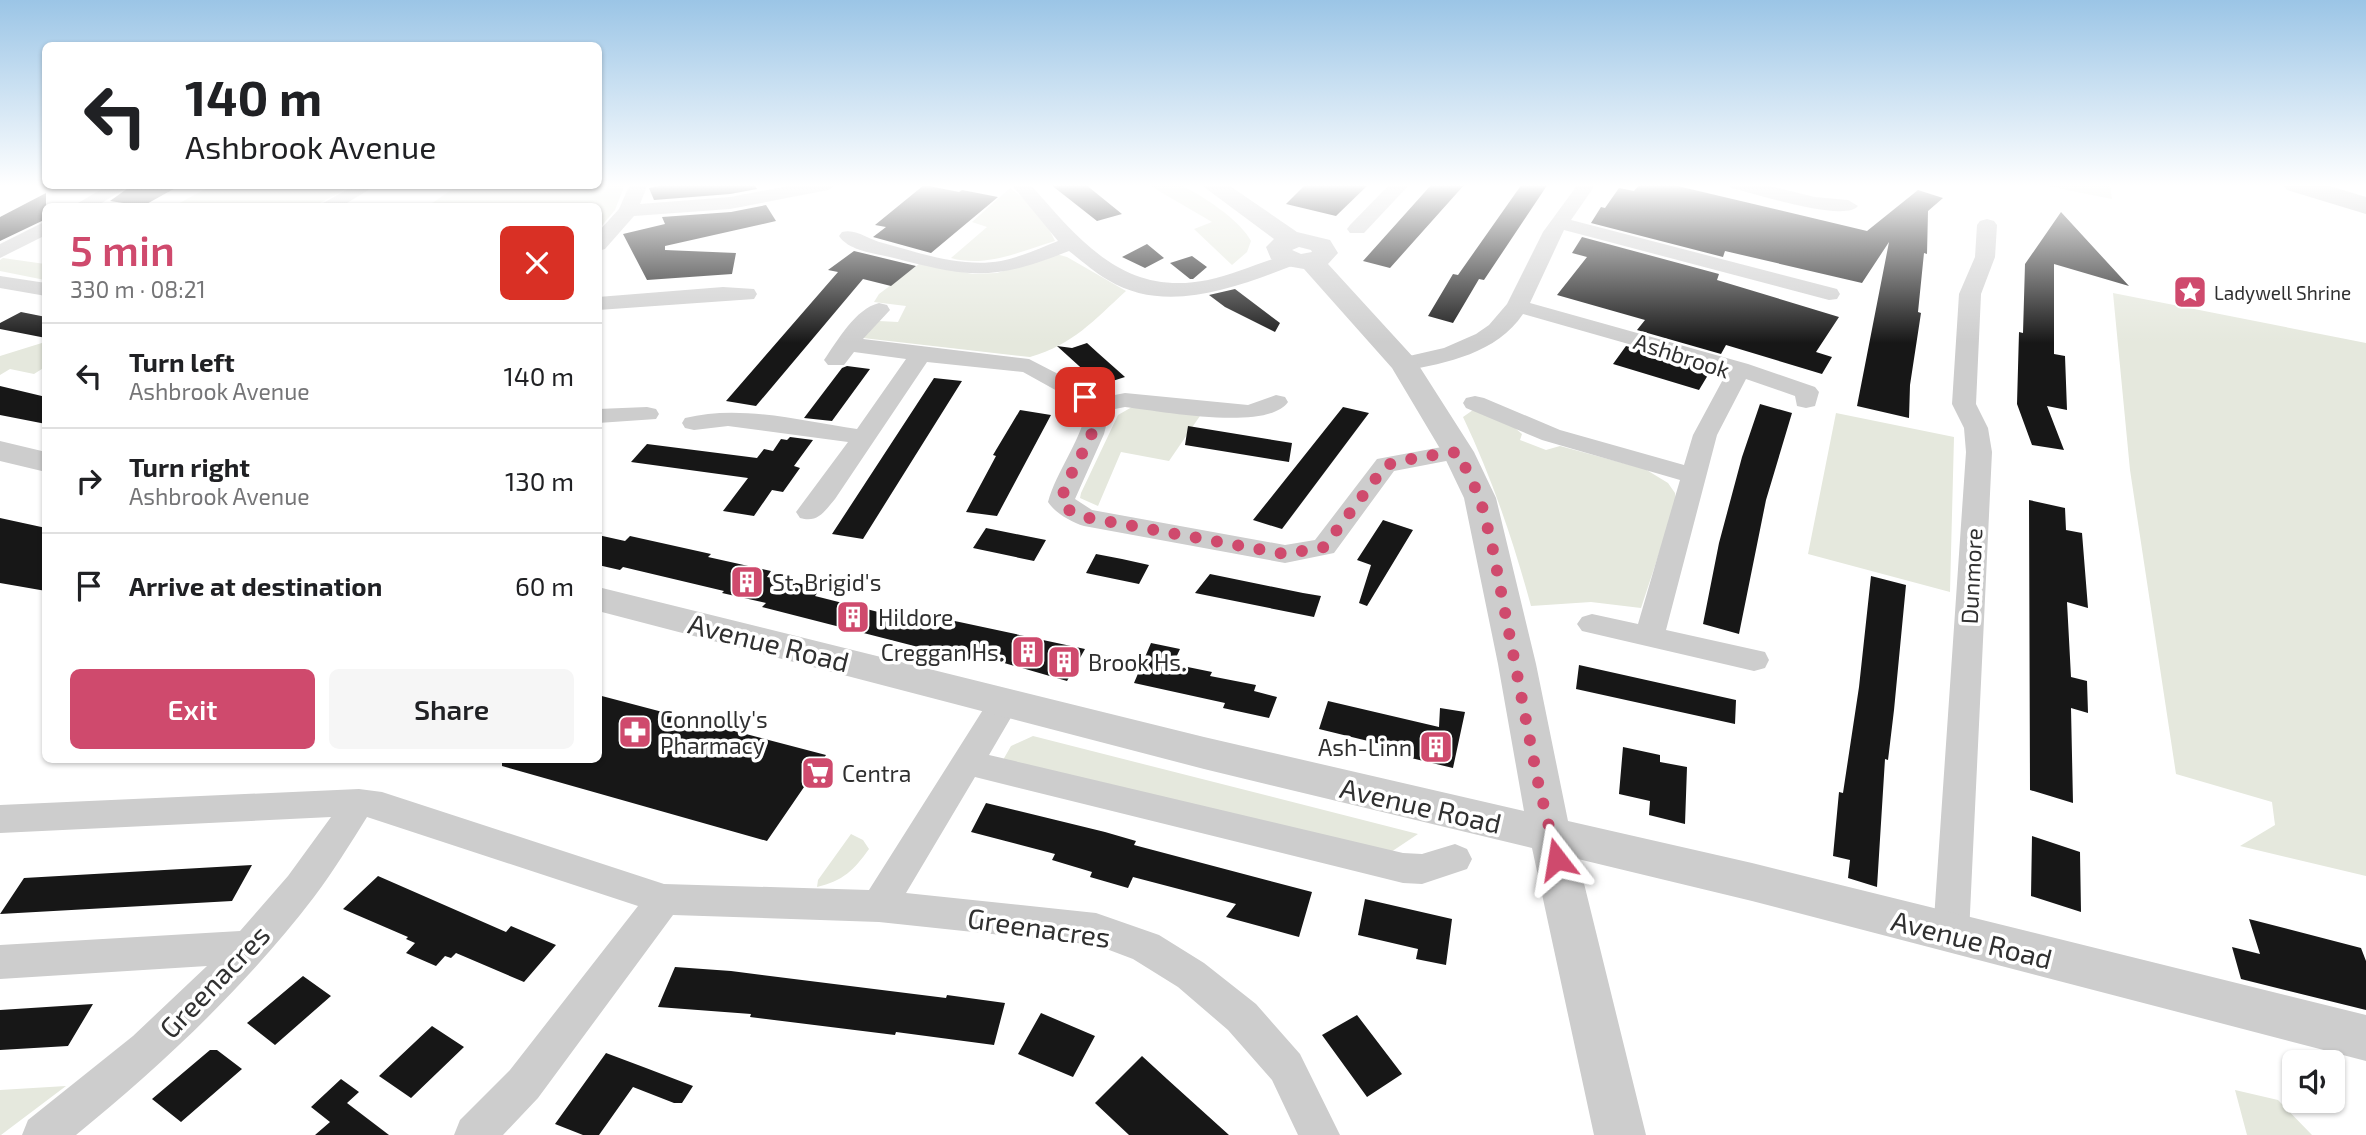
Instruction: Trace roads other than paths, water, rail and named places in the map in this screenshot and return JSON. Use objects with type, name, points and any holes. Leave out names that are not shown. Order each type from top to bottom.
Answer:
[{"type":"street","points":[[0,252],[28,237]]},
{"type":"street","points":[[851,237],[882,249],[947,266],[967,268],[996,268],[1070,243]]},
{"type":"street","points":[[1065,237],[1117,277],[1148,288],[1178,291],[1243,277],[1298,254]]},
{"type":"street","points":[[1277,237],[1298,254],[1404,364],[1458,452],[1480,498],[1492,545],[1538,782],[1620,1135]]},
{"type":"street","points":[[1404,364],[1443,358],[1481,340],[1500,326],[1517,306],[1524,287],[1552,237]]},
{"type":"street","points":[[1613,237],[1829,294]]},
{"type":"street","name":"Dunmore","points":[[1951,934],[1979,452],[1976,428],[1964,404],[1970,294],[1985,257],[1986,237]]},
{"type":"street","points":[[0,282],[42,289]]},
{"type":"street","points":[[602,304],[723,293],[746,294]]},
{"type":"street","name":"Ashbrook","points":[[1517,306],[1740,369],[1705,435],[1649,637]]},
{"type":"street","points":[[879,310],[871,315],[842,352],[920,355],[1030,366],[1085,397],[1093,405],[1098,411],[1096,423],[1065,482],[1061,502],[1069,510],[1084,517],[1285,554],[1324,547],[1386,465],[1458,452]]},
{"type":"street","points":[[809,512],[826,493],[920,355]]},
{"type":"street","points":[[1740,369],[1807,392],[1806,401]]},
{"type":"street","points":[[1093,405],[1125,400],[1248,412],[1266,409],[1276,402]]},
{"type":"street","points":[[1475,403],[1540,439],[1694,476]]},
{"type":"street","points":[[602,416],[647,414]]},
{"type":"street","points":[[694,423],[728,419],[863,437]]},
{"type":"street","points":[[0,451],[42,461]]},
{"type":"street","name":"Avenue Road","points":[[602,600],[1004,702],[1740,879],[2366,1038]]},
{"type":"street","points":[[1592,624],[1754,660]]},
{"type":"street","points":[[879,906],[1004,702]]},
{"type":"street","points":[[966,762],[1403,868],[1422,869],[1455,859]]},
{"type":"street","name":"Greenacres","points":[[0,819],[359,802],[383,806],[664,900],[879,906],[1096,929],[1146,947],[1191,975],[1242,1017],[1286,1067],[1319,1135]]},
{"type":"street","name":"Greenacres","points":[[43,1135],[122,1073],[199,1003],[251,947],[303,884],[359,802]]},
{"type":"street","points":[[475,1135],[524,1084],[664,900]]},
{"type":"street","points":[[0,962],[251,947]]},
{"type":"place","name":"Ladywell Shrine","points":[[2190,292]]},
{"type":"place","name":"St. Brigid's","points":[[747,582]]},
{"type":"place","name":"Hildore","points":[[853,617]]},
{"type":"place","name":"Creggan Hs.","points":[[1028,652]]},
{"type":"place","name":"Brook Hs.","points":[[1064,662]]},
{"type":"place","name":"Connolly's Pharmacy","points":[[635,732]]},
{"type":"place","name":"Ash-Linn","points":[[1436,747]]},
{"type":"place","name":"Centra","points":[[818,773]]}]
